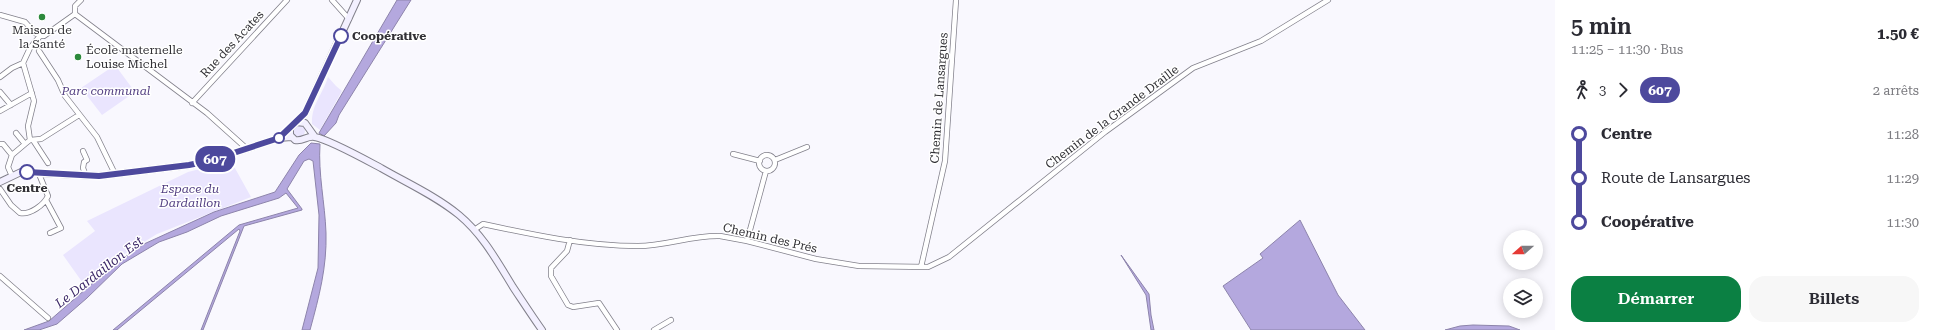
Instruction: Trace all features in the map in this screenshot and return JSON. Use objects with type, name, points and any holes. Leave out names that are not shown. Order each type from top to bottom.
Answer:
[{"type":"main road","points":[[279,138],[305,113],[357,0]]},
{"type":"main road","points":[[305,113],[305,123],[308,134]]},
{"type":"main road","points":[[296,122],[305,123]]},
{"type":"main road","points":[[290,129],[291,137]]},
{"type":"main road","points":[[0,182],[21,172],[86,176],[189,165],[209,161],[279,138],[291,137],[298,141],[308,134]]},
{"type":"main road","points":[[308,134],[369,162],[444,204],[458,215],[474,230],[495,256],[542,330]]},
{"type":"street","points":[[75,14],[75,6],[81,0]]},
{"type":"street","name":"Rue des Acates","points":[[192,103],[287,0]]},
{"type":"street","points":[[332,0],[349,19]]},
{"type":"street","name":"Chemin de Lansargues","points":[[921,268],[945,161],[956,0]]},
{"type":"street","name":"Chemin de la Grande Draille","points":[[921,268],[928,267],[949,257],[1105,132],[1193,68],[1261,41],[1328,0]]},
{"type":"street","points":[[0,15],[25,22],[35,33],[40,36],[44,36],[75,14]]},
{"type":"street","points":[[75,14],[222,126],[246,148]]},
{"type":"street","points":[[0,77],[12,68],[23,63],[30,48],[35,45],[40,36]]},
{"type":"street","points":[[39,51],[58,80],[65,96],[97,137],[115,174]]},
{"type":"street","points":[[23,63],[34,105],[28,126],[32,140],[48,163]]},
{"type":"street","points":[[0,92],[11,105]]},
{"type":"street","points":[[0,111],[32,94]]},
{"type":"street","points":[[12,176],[8,167],[12,155],[25,144],[47,135],[79,115]]},
{"type":"street","points":[[16,133],[25,144]]},
{"type":"street","points":[[236,152],[237,141]]},
{"type":"street","points":[[0,144],[2,144],[12,155]]},
{"type":"street","points":[[775,160],[807,147]]},
{"type":"street","points":[[83,151],[87,160],[84,162],[83,168],[86,176]]},
{"type":"street","points":[[733,154],[760,161]]},
{"type":"street","points":[[760,161],[762,157],[767,155],[772,156],[775,160]]},
{"type":"street","points":[[766,171],[771,170],[774,167],[775,160]]},
{"type":"street","points":[[760,161],[762,168],[766,171]]},
{"type":"street","points":[[747,241],[766,171]]},
{"type":"street","points":[[0,189],[11,205],[22,214],[32,211],[46,200],[48,196],[42,174]]},
{"type":"street","points":[[46,200],[61,228],[50,233]]},
{"type":"street","name":"Chemin des Prés","points":[[474,230],[483,224],[570,240],[639,246],[707,235],[747,241],[836,263],[859,266],[921,268]]},
{"type":"street","points":[[570,240],[567,251],[551,268],[551,276],[568,305],[573,307],[599,303],[617,330]]},
{"type":"street","points":[[0,276],[48,318]]},
{"type":"street","points":[[654,330],[671,320]]},
{"type":"green space","name":"Parc communal","points":[[115,65],[135,92],[102,115],[81,88]]},
{"type":"green space","points":[[328,77],[342,91],[320,130],[312,124],[312,117],[315,105]]},
{"type":"green space","points":[[299,125],[303,127],[305,131],[303,135],[299,137],[295,135],[293,131],[295,127]]},
{"type":"green space","name":"Espace du Dardaillon","points":[[231,161],[251,197],[157,234],[118,258],[85,286],[63,255],[95,231],[87,221],[188,172]]},
{"type":"shaded area","points":[[397,0],[411,0],[339,115],[336,123],[324,136],[319,133]]},
{"type":"shaded area","points":[[311,143],[320,144],[320,166],[326,246],[322,282],[310,330],[302,330],[318,268],[319,215],[313,161],[309,159],[304,161],[287,189],[302,210],[244,226],[203,330],[201,330],[240,231],[239,229],[117,330],[113,330],[239,225],[298,208],[286,193],[279,198],[221,216],[187,232],[159,242],[122,264],[87,298],[57,324],[39,330],[24,330],[49,321],[118,261],[144,244],[214,212],[275,192],[299,155]]},
{"type":"shaded area","points":[[1300,220],[1338,295],[1365,330],[1251,330],[1223,286],[1263,258],[1260,254]]},
{"type":"shaded area","points":[[1121,255],[1149,294],[1154,330],[1151,330],[1146,295]]},
{"type":"shaded area","points":[[1460,326],[1509,326],[1520,330],[1445,330]]},
{"type":"bus line","name":"607","points":[[27,172],[56,175],[99,176],[189,165],[209,161],[279,138],[305,113],[341,36]]},
{"type":"place","name":"Maison de la Santé","points":[[42,17]]},
{"type":"place","name":"Coopérative","points":[[341,36]]},
{"type":"place","name":"École maternelle Louise Michel","points":[[78,57]]},
{"type":"place","name":"Centre","points":[[27,172]]},
{"type":"water label","name":"Le Dardaillon Est","points":[[99,272]]}]
